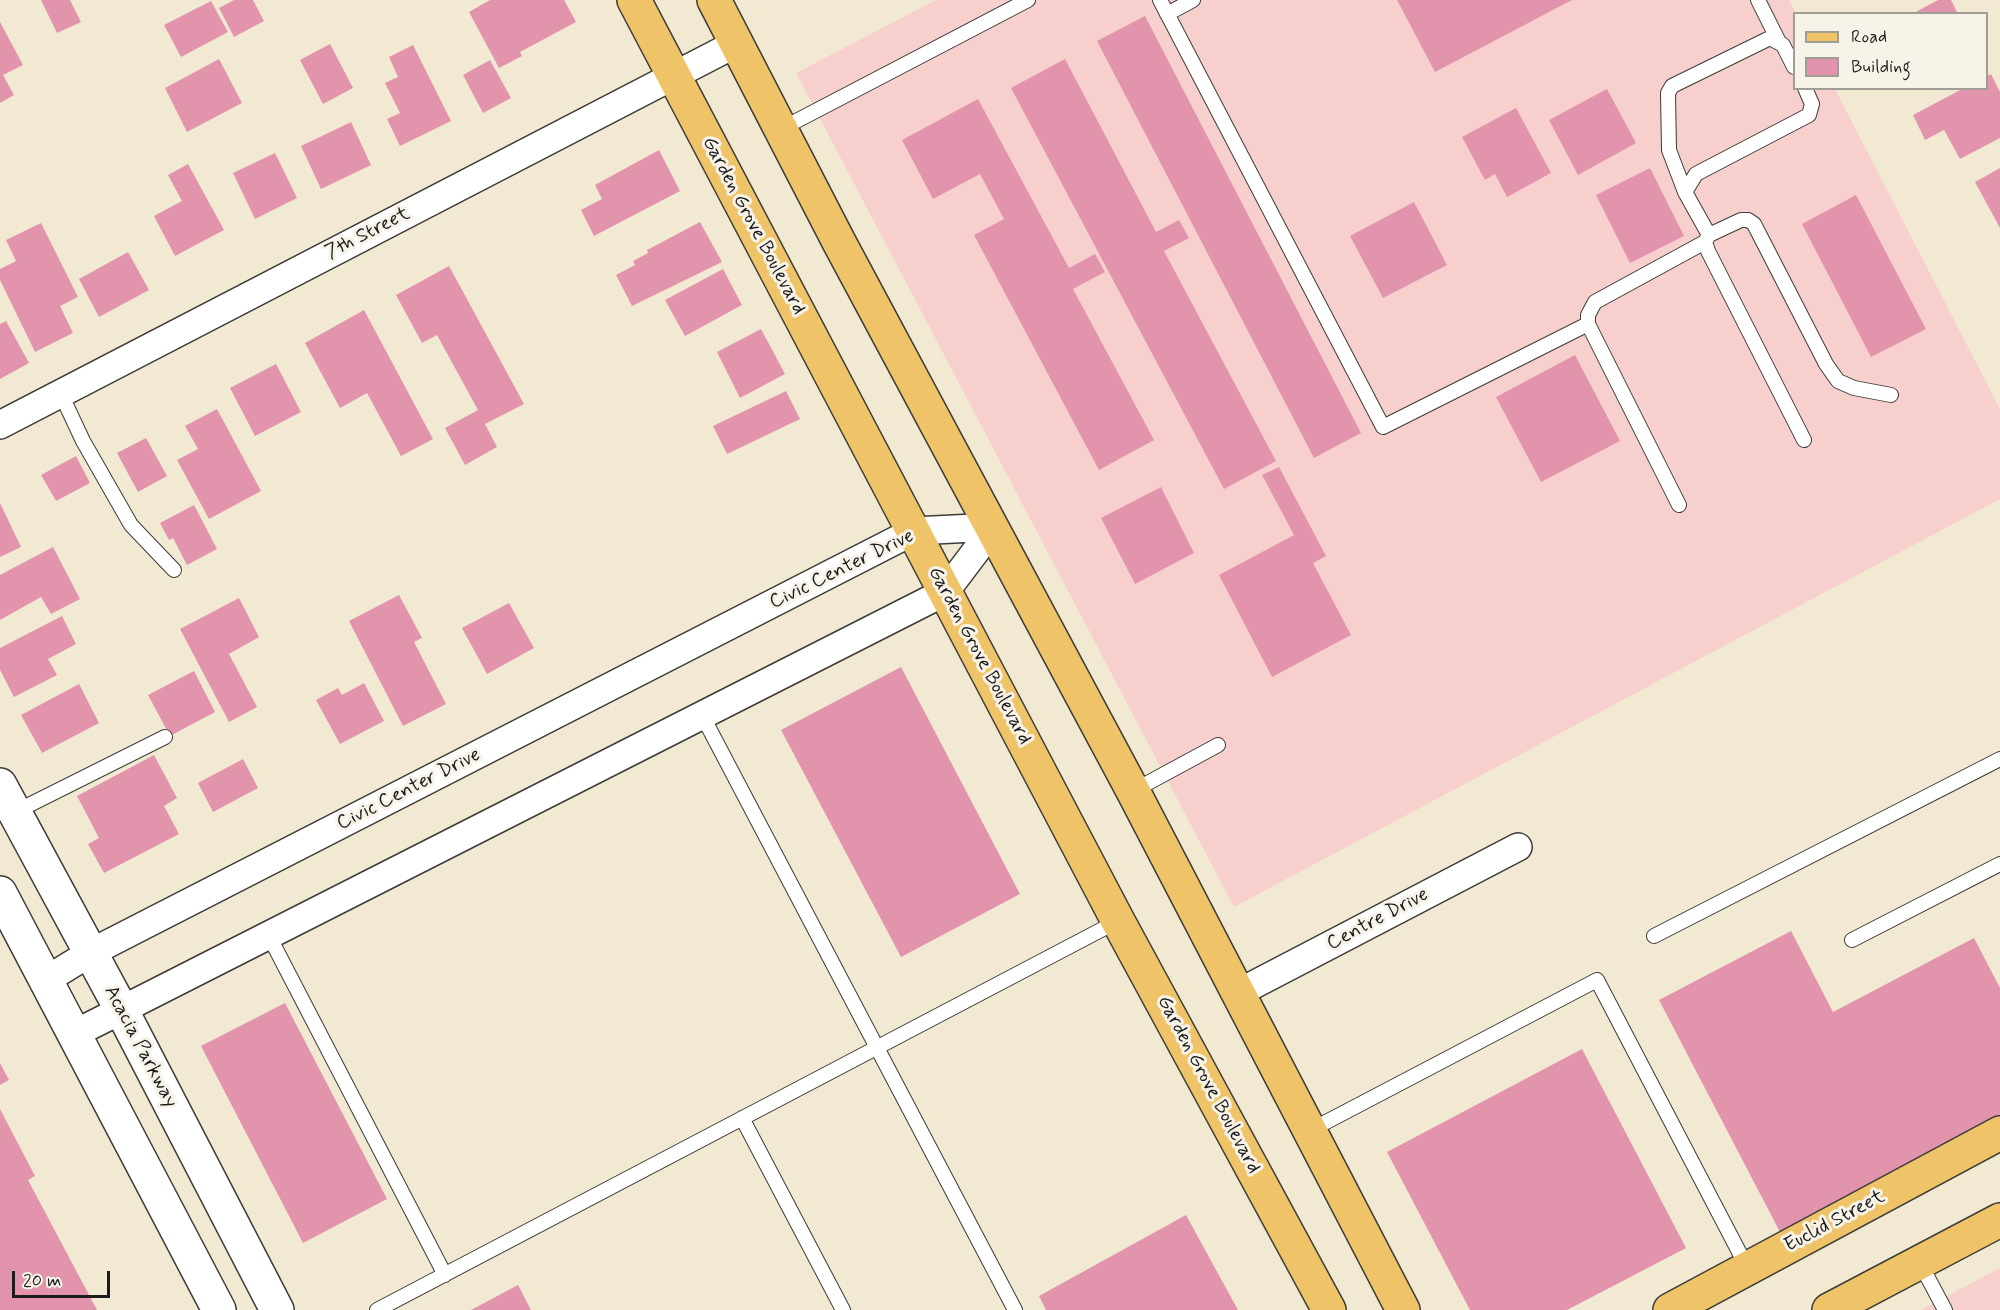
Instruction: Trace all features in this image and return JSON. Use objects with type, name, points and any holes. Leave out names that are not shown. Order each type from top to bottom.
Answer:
[{"type":"main road","name":"Garden Grove Boulevard","points":[[634,0],[1118,921],[1329,1310]]},
{"type":"main road","points":[[714,0],[1133,791],[1403,1310]]},
{"type":"main road","name":"Euclid Street","points":[[1670,1310],[2000,1133]]},
{"type":"main road","points":[[1829,1310],[2000,1220]]},
{"type":"street","name":"7th Street","points":[[0,425],[736,43]]},
{"type":"street","name":"Civic Center Drive","points":[[46,980],[90,953],[914,531],[994,527]]},
{"type":"street","points":[[74,1034],[945,592],[994,527]]},
{"type":"street","name":"Acacia Parkway","points":[[7,799],[121,1009],[277,1310]]},
{"type":"street","name":"Centre Drive","points":[[1238,993],[1518,848]]},
{"type":"street","points":[[0,893],[219,1310]]},
{"type":"lane","points":[[781,129],[1028,0]]},
{"type":"lane","points":[[1160,0],[1383,427],[1588,324]]},
{"type":"lane","points":[[1167,14],[1193,0]]},
{"type":"lane","points":[[1758,0],[1793,65]]},
{"type":"lane","points":[[1778,40],[1770,38],[1672,86],[1668,93],[1669,150],[1685,192],[1804,440]]},
{"type":"lane","points":[[1685,192],[1696,174],[1809,115],[1812,104],[1806,90]]},
{"type":"lane","points":[[1679,506],[1588,324],[1590,308],[1595,302],[1741,220],[1748,220],[1754,224],[1826,364],[1838,381],[1854,388],[1891,395]]},
{"type":"lane","points":[[60,394],[83,441],[131,525],[174,570]]},
{"type":"lane","points":[[702,715],[1015,1310]]},
{"type":"lane","points":[[7,799],[165,737]]},
{"type":"lane","points":[[1133,791],[1218,745]]},
{"type":"lane","points":[[1654,936],[2000,759]]},
{"type":"lane","points":[[1852,940],[2000,864]]},
{"type":"lane","points":[[377,1310],[1118,921]]},
{"type":"lane","points":[[268,934],[445,1275]]},
{"type":"lane","points":[[1310,1131],[1597,980],[1748,1269]]},
{"type":"lane","points":[[742,1118],[843,1310]]},
{"type":"lane","points":[[1920,1263],[1945,1310]]},
{"type":"shaded area","points":[[936,0],[1789,0],[1795,12],[1793,12],[1793,90],[1836,90],[2000,409],[2000,499],[1234,907],[796,73]]},
{"type":"shaded area","points":[[2000,1268],[2000,1310],[1921,1310]]},
{"type":"building","points":[[41,0],[70,0],[81,22],[57,33]]},
{"type":"building","points":[[234,0],[253,0],[264,21],[234,37],[219,8]]},
{"type":"building","points":[[490,0],[564,0],[576,22],[520,52],[522,56],[499,68],[469,12]]},
{"type":"building","points":[[1397,0],[1572,0],[1435,72]]},
{"type":"building","points":[[1938,0],[1951,0],[1957,12],[1916,12]]},
{"type":"building","points":[[211,1],[228,32],[181,57],[164,25]]},
{"type":"building","points":[[1145,16],[1361,433],[1314,458],[1097,41]]},
{"type":"building","points":[[0,22],[23,65],[3,75],[14,95],[0,103]]},
{"type":"building","points":[[330,44],[353,88],[323,104],[300,60]]},
{"type":"building","points":[[413,45],[451,121],[400,146],[387,119],[400,113],[385,83],[398,77],[389,57]]},
{"type":"building","points":[[219,59],[242,103],[187,132],[165,88]]},
{"type":"building","points":[[1065,59],[1156,232],[1179,220],[1189,238],[1164,251],[1276,461],[1224,489],[1011,88]]},
{"type":"building","points":[[490,60],[511,98],[483,113],[463,75]]},
{"type":"building","points":[[1991,74],[2000,92],[2000,138],[1960,159],[1944,130],[1925,140],[1913,115],[1960,90],[1988,90],[1988,76]]},
{"type":"building","points":[[1607,89],[1636,143],[1578,175],[1549,120]]},
{"type":"building","points":[[978,99],[1069,268],[1095,254],[1105,272],[1073,289],[1154,440],[1099,470],[974,235],[1004,219],[980,174],[933,199],[902,140]]},
{"type":"building","points":[[1516,108],[1551,173],[1507,197],[1495,174],[1485,180],[1462,137]]},
{"type":"building","points":[[351,122],[371,165],[321,189],[301,146]]},
{"type":"building","points":[[659,150],[680,191],[594,236],[581,210],[602,199],[595,185]]},
{"type":"building","points":[[275,153],[297,198],[255,219],[233,173]]},
{"type":"building","points":[[188,164],[224,230],[175,256],[154,216],[182,201],[168,175]]},
{"type":"building","points":[[1650,168],[1684,236],[1630,263],[1596,195]]},
{"type":"building","points":[[2000,168],[2000,228],[1975,182]]},
{"type":"building","points":[[1856,195],[1926,329],[1871,357],[1802,224]]},
{"type":"building","points":[[1414,202],[1447,265],[1383,298],[1350,236]]},
{"type":"building","points":[[700,222],[722,262],[632,306],[616,275],[635,265],[633,261],[648,253],[647,250]]},
{"type":"building","points":[[41,223],[78,297],[60,306],[73,333],[35,352],[0,280],[0,269],[16,261],[6,240]]},
{"type":"building","points":[[128,252],[149,290],[99,317],[79,279]]},
{"type":"building","points":[[449,266],[524,404],[485,424],[497,447],[465,465],[445,428],[478,410],[437,335],[422,343],[396,295]]},
{"type":"building","points":[[723,269],[742,305],[685,336],[665,300]]},
{"type":"building","points":[[364,310],[433,439],[401,456],[367,393],[340,408],[305,343]]},
{"type":"building","points":[[6,321],[29,363],[0,379],[0,324]]},
{"type":"building","points":[[761,329],[785,374],[740,398],[717,352]]},
{"type":"building","points":[[1575,355],[1620,441],[1541,482],[1496,397]]},
{"type":"building","points":[[276,364],[301,412],[255,436],[230,388]]},
{"type":"building","points":[[786,391],[800,419],[727,454],[713,426]]},
{"type":"building","points":[[217,409],[261,491],[209,519],[177,460],[198,449],[185,426]]},
{"type":"building","points":[[146,438],[167,476],[138,492],[117,453]]},
{"type":"building","points":[[76,456],[90,483],[56,501],[41,475]]},
{"type":"building","points":[[1279,467],[1326,556],[1313,563],[1351,635],[1272,677],[1219,575],[1294,535],[1262,475]]},
{"type":"building","points":[[1161,487],[1194,553],[1135,584],[1101,518]]},
{"type":"building","points":[[0,503],[21,547],[0,557]]},
{"type":"building","points":[[194,505],[217,549],[187,565],[173,538],[169,540],[160,523]]},
{"type":"building","points":[[53,547],[80,599],[51,614],[41,597],[0,620],[0,575]]},
{"type":"building","points":[[399,595],[422,638],[414,642],[446,704],[403,726],[349,621]]},
{"type":"building","points":[[239,598],[259,637],[229,654],[257,707],[229,722],[180,629]]},
{"type":"building","points":[[509,603],[534,648],[487,674],[462,628]]},
{"type":"building","points":[[62,616],[76,644],[48,659],[57,675],[14,697],[0,670],[0,648]]},
{"type":"building","points":[[901,667],[1020,894],[901,957],[781,730]]},
{"type":"building","points":[[194,671],[215,712],[170,736],[148,695]]},
{"type":"building","points":[[364,683],[384,721],[340,744],[316,700],[338,688],[342,695]]},
{"type":"building","points":[[79,684],[99,723],[42,753],[21,715]]},
{"type":"building","points":[[154,755],[177,798],[164,806],[179,834],[104,873],[88,844],[99,838],[77,796]]},
{"type":"building","points":[[243,759],[258,788],[213,812],[198,783]]},
{"type":"building","points":[[1791,931],[1833,1012],[1974,938],[2000,988],[2000,1120],[1781,1234],[1659,1000]]},
{"type":"building","points":[[285,1003],[387,1199],[303,1243],[201,1046]]},
{"type":"building","points":[[1582,1049],[1686,1248],[1567,1310],[1470,1310],[1387,1152]]},
{"type":"building","points":[[0,1063],[9,1080],[0,1085]]},
{"type":"building","points":[[0,1109],[35,1176],[28,1180],[97,1310],[0,1310]]},
{"type":"building","points":[[1186,1215],[1238,1310],[1046,1310],[1039,1296]]},
{"type":"building","points":[[518,1285],[531,1310],[471,1310]]}]
